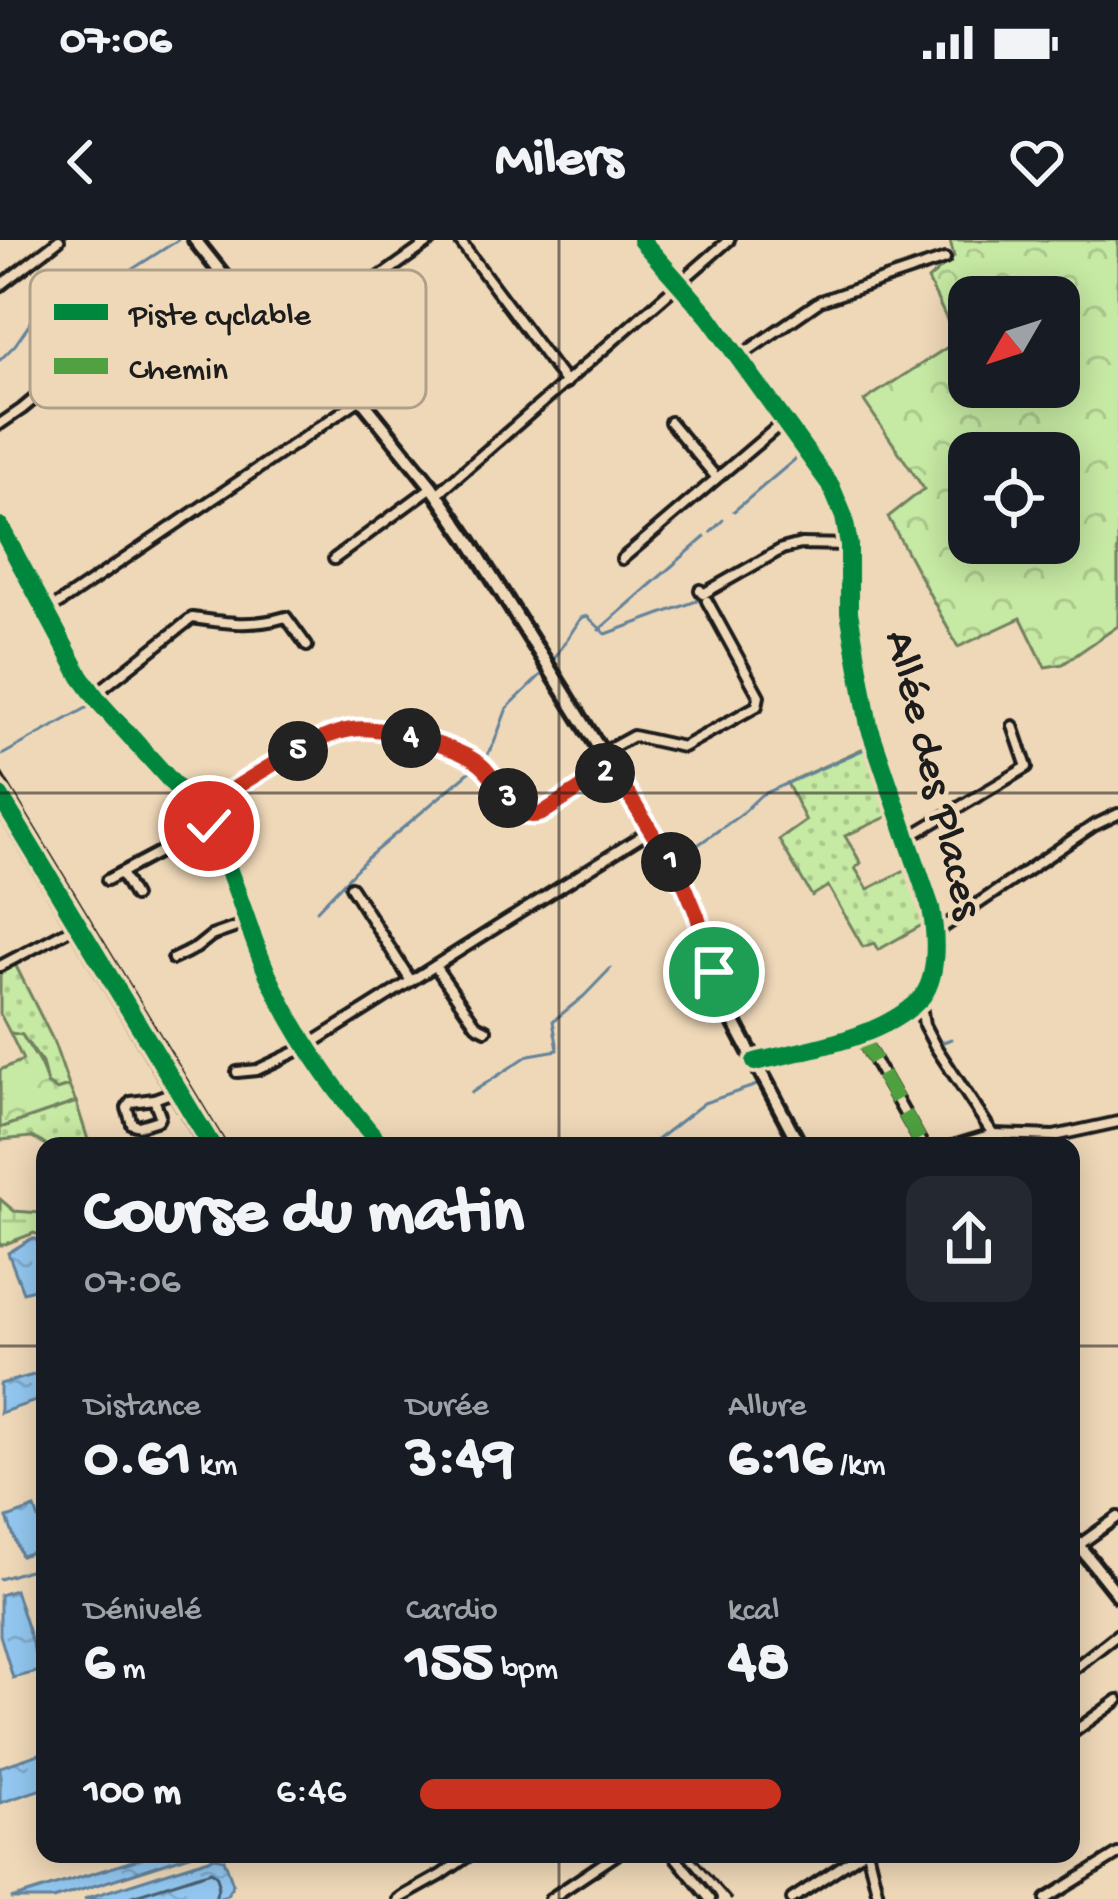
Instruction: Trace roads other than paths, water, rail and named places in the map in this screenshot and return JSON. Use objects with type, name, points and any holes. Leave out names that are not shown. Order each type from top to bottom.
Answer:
[{"type":"main road","points":[[195,240],[219,270]]},
{"type":"main road","points":[[370,408],[434,490],[651,830],[689,896],[726,1006],[795,1137]]},
{"type":"main road","points":[[1080,1546],[1118,1595]]},
{"type":"street","points":[[0,286],[59,240]]},
{"type":"street","points":[[390,270],[432,240]]},
{"type":"street","points":[[459,240],[566,383]]},
{"type":"street","name":"Allée des Places","points":[[641,240],[739,357],[831,485],[844,517],[850,612],[869,726],[932,908],[931,974],[920,999]]},
{"type":"street","points":[[334,559],[434,490],[566,383],[729,240]]},
{"type":"street","points":[[739,357],[820,301],[945,259]]},
{"type":"street","points":[[0,424],[30,402]]},
{"type":"street","points":[[45,613],[347,408]]},
{"type":"street","points":[[670,422],[716,477]]},
{"type":"street","points":[[622,559],[783,422]]},
{"type":"street","points":[[0,526],[70,660],[94,695],[209,826],[266,971],[325,1076],[375,1137]]},
{"type":"street","points":[[700,590],[703,594],[782,549],[848,544]]},
{"type":"street","points":[[602,753],[633,736],[683,747],[757,706],[759,696],[706,601]]},
{"type":"street","points":[[94,695],[192,619],[241,625],[286,617],[307,646]]},
{"type":"street","points":[[906,839],[1027,767],[1013,725]]},
{"type":"street","points":[[198,811],[327,735],[358,729],[460,751],[484,767],[520,814],[531,818],[612,768]]},
{"type":"street","points":[[0,805],[200,1137]]},
{"type":"street","points":[[935,932],[1118,814]]},
{"type":"street","points":[[106,880],[209,826]]},
{"type":"street","points":[[237,1072],[256,1070],[307,1047],[651,830]]},
{"type":"street","points":[[121,873],[134,896]]},
{"type":"street","points":[[351,887],[411,981]]},
{"type":"street","points":[[173,959],[211,936],[248,923]]},
{"type":"street","points":[[0,966],[74,927]]},
{"type":"street","points":[[435,966],[476,1025],[485,1030]]},
{"type":"street","points":[[754,1062],[882,1027],[920,999],[924,1025],[935,1046],[993,1134]]},
{"type":"street","points":[[860,1035],[918,1137]]},
{"type":"street","points":[[154,1099],[158,1120],[132,1124],[127,1108],[131,1102],[173,1092]]},
{"type":"street","points":[[983,1137],[1054,1136],[1118,1122]]},
{"type":"street","points":[[1080,1537],[1118,1517]]},
{"type":"street","points":[[1080,1664],[1118,1634]]},
{"type":"street","points":[[1080,1727],[1118,1700]]},
{"type":"street","points":[[1046,1899],[1118,1854]]},
{"type":"street","points":[[398,1899],[458,1863]]},
{"type":"street","points":[[550,1899],[604,1863]]},
{"type":"street","points":[[680,1863],[710,1899]]},
{"type":"street","points":[[792,1899],[850,1863]]},
{"type":"street","points":[[867,1863],[879,1899]]},
{"type":"water","points":[[36,1239],[36,1288],[23,1292],[8,1253]]},
{"type":"water","points":[[36,1374],[36,1401],[0,1413],[0,1384]]},
{"type":"water","points":[[35,1508],[36,1551],[21,1556],[7,1518]]},
{"type":"water","points":[[15,1590],[36,1655],[36,1672],[13,1678],[0,1635],[0,1595]]},
{"type":"water","points":[[36,1755],[36,1791],[0,1803],[0,1767]]},
{"type":"water","points":[[126,1863],[165,1863],[53,1899],[11,1899]]},
{"type":"water","points":[[196,1863],[225,1863],[233,1884],[227,1895],[214,1899],[84,1899]]},
{"type":"waterway","points":[[131,270],[178,240]]},
{"type":"waterway","points":[[0,360],[30,323]]},
{"type":"waterway","points":[[734,511],[799,456]]},
{"type":"waterway","points":[[711,532],[723,520]]},
{"type":"waterway","points":[[599,630],[705,537]]},
{"type":"waterway","points":[[554,659],[581,618],[587,616],[606,634],[702,599]]},
{"type":"waterway","points":[[484,760],[507,708],[543,673]]},
{"type":"waterway","points":[[0,756],[90,706]]},
{"type":"waterway","points":[[678,859],[761,795],[865,749]]},
{"type":"waterway","points":[[317,910],[367,858],[473,769]]},
{"type":"waterway","points":[[471,1093],[529,1055],[558,1050],[553,1021],[611,968]]},
{"type":"waterway","points":[[936,1045],[951,1039]]},
{"type":"waterway","points":[[661,1137],[704,1103],[757,1085]]},
{"type":"waterway","points":[[0,1579],[36,1568]]},
{"type":"railway","points":[[0,771],[222,1137]]},
{"type":"railway","points":[[700,1863],[731,1899]]}]
